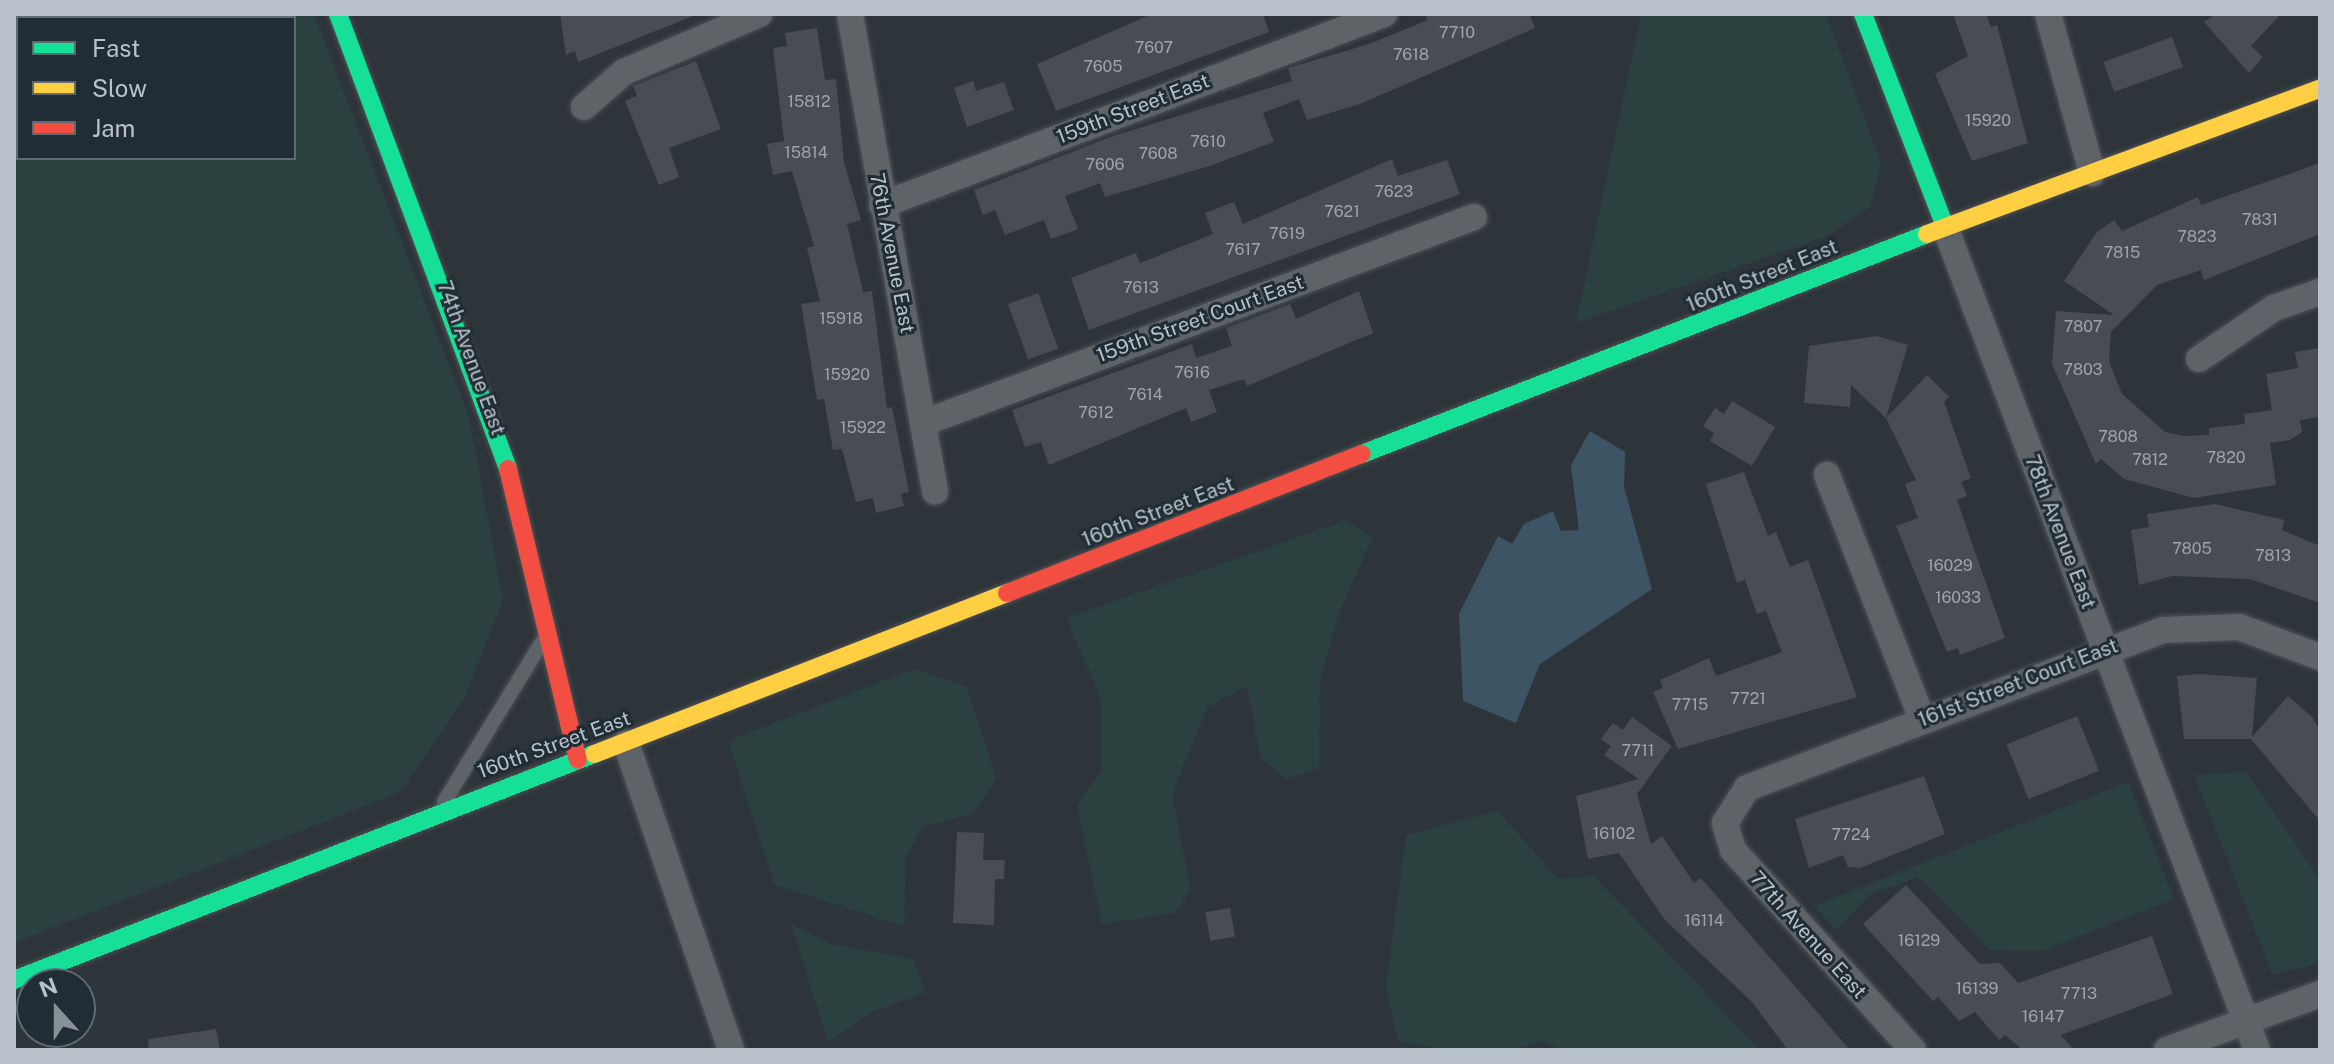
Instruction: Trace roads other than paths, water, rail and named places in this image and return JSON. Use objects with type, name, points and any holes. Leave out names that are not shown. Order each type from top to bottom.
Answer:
[{"type":"main road","name":"74th Avenue East","points":[[338,14],[478,368],[578,760]]},
{"type":"main road","name":"78th Avenue East","points":[[1863,14],[1945,227]]},
{"type":"main road","name":"160th Street East","points":[[14,980],[438,812],[626,743],[1945,227],[2320,89]]},
{"type":"street","points":[[584,107],[624,72],[759,14]]},
{"type":"street","name":"76th Avenue East","points":[[850,14],[882,205],[926,422],[935,492]]},
{"type":"street","name":"159th Street East","points":[[882,205],[1384,14]]},
{"type":"street","points":[[2048,14],[2092,173]]},
{"type":"street","name":"159th Street Court East","points":[[926,422],[1474,217]]},
{"type":"street","name":"78th Avenue East","points":[[1945,227],[2257,1050]]},
{"type":"street","points":[[2199,359],[2274,308],[2320,292]]},
{"type":"street","points":[[1827,475],[1922,719]]},
{"type":"street","name":"161st Street Court East","points":[[1729,809],[1760,782],[2105,649],[2163,630],[2211,625],[2269,633],[2320,657]]},
{"type":"street","points":[[626,743],[731,1050]]},
{"type":"street","name":"77th Avenue East","points":[[1729,809],[1733,850],[1913,1050]]},
{"type":"street","points":[[2167,1050],[2319,995]]},
{"type":"lane","points":[[438,812],[546,635]]},
{"type":"water","points":[[1590,431],[1625,452],[1624,487],[1652,589],[1540,664],[1516,723],[1463,701],[1459,614],[1498,536],[1512,544],[1524,524],[1553,511],[1561,531],[1579,530],[1571,465]]}]
